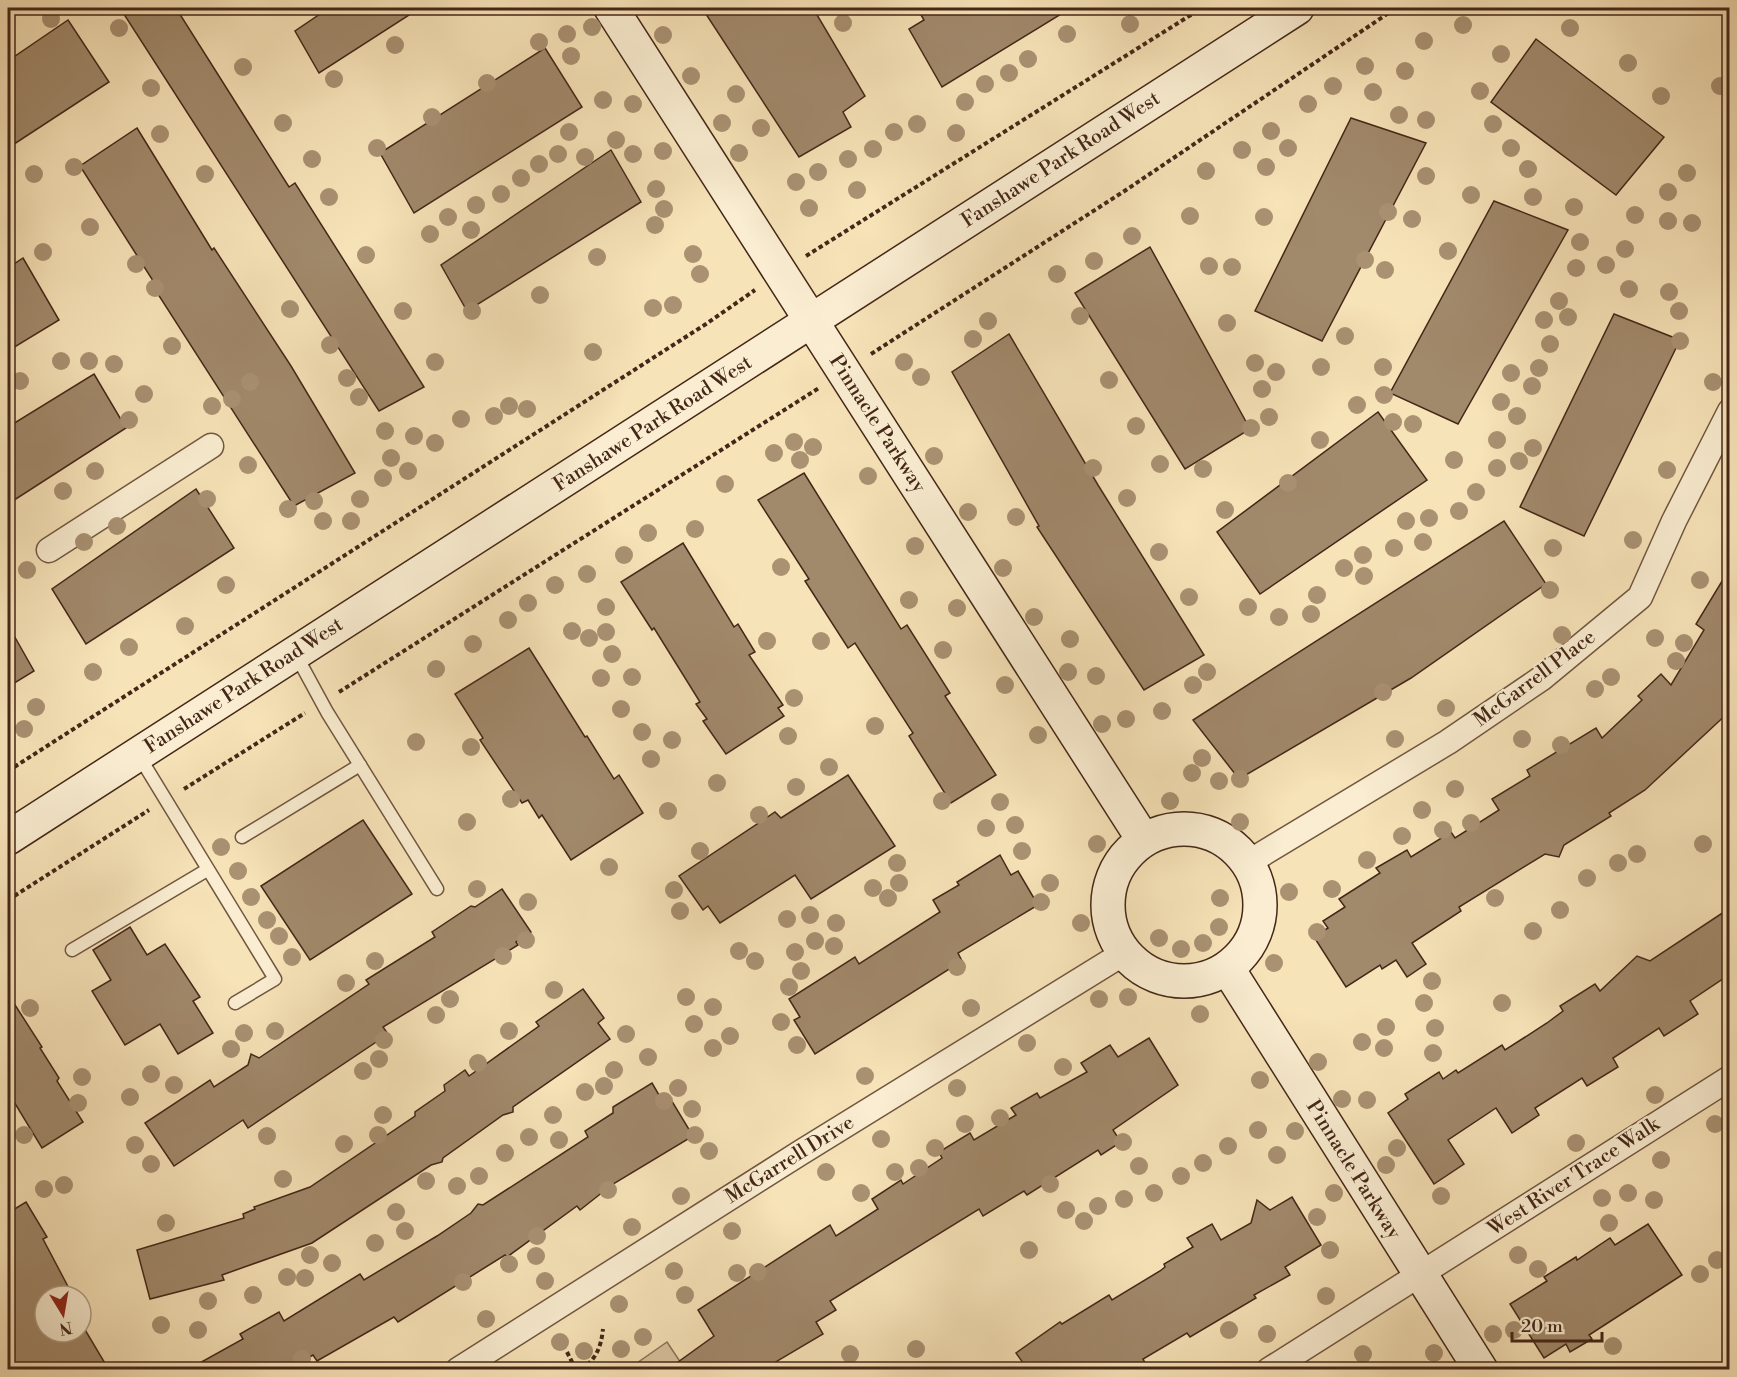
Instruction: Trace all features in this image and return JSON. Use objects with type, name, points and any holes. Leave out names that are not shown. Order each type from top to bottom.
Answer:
[{"type":"street","name":"Pinnacle Parkway","points":[[611,8],[1143,839]]},
{"type":"street","name":"Fanshawe Park Road West","points":[[8,838],[1297,8]]},
{"type":"street","name":"McGarrell Place","points":[[1249,862],[1448,742],[1542,678],[1640,597],[1674,521],[1730,411]]},
{"type":"street","points":[[49,550],[211,446]]},
{"type":"street","points":[[1177,828],[1203,830],[1230,843],[1249,862],[1261,897],[1260,924],[1247,950],[1228,969],[1197,981],[1176,982],[1150,975],[1124,953],[1115,940],[1107,914],[1109,887],[1127,853],[1143,839],[1177,828]]},
{"type":"street","name":"McGarrell Drive","points":[[458,1370],[800,1153],[1124,953]]},
{"type":"street","name":"Pinnacle Parkway","points":[[1228,969],[1481,1370]]},
{"type":"street","name":"West River Trace Walk","points":[[1269,1370],[1730,1078]]},
{"type":"lane","points":[[295,654],[437,889]]},
{"type":"lane","points":[[138,754],[275,980],[235,1003]]},
{"type":"lane","points":[[242,837],[360,765]]},
{"type":"lane","points":[[72,950],[207,870]]},
{"type":"path","points":[[836,239],[1202,8]]},
{"type":"path","points":[[884,345],[1126,190],[1396,8]]},
{"type":"path","points":[[8,771],[726,309]]},
{"type":"path","points":[[348,687],[806,397]]},
{"type":"path","points":[[187,787],[298,718]]},
{"type":"path","points":[[8,900],[144,813]]},
{"type":"path","points":[[582,1370],[601,1348],[603,1329]]},
{"type":"path","points":[[567,1352],[576,1370]]},
{"type":"shaded area","points":[[667,1342],[685,1369],[627,1370]]},
{"type":"building","points":[[120,8],[176,8],[289,187],[295,183],[424,387],[379,411]]},
{"type":"building","points":[[329,8],[420,8],[319,73],[295,31]]},
{"type":"building","points":[[702,8],[813,8],[865,96],[843,112],[851,127],[799,157]]},
{"type":"building","points":[[917,8],[1071,8],[942,87],[909,29],[924,20]]},
{"type":"building","points":[[68,20],[109,82],[8,148],[8,61]]},
{"type":"building","points":[[1536,39],[1664,137],[1616,195],[1491,102]]},
{"type":"building","points":[[545,48],[582,107],[414,213],[380,153]]},
{"type":"building","points":[[1351,118],[1426,143],[1322,341],[1255,311]]},
{"type":"building","points":[[137,128],[212,250],[214,248],[291,366],[355,473],[294,506],[154,288],[157,287],[80,166]]},
{"type":"building","points":[[611,150],[641,202],[467,311],[441,265]]},
{"type":"building","points":[[1494,201],[1568,230],[1458,424],[1390,393]]},
{"type":"building","points":[[1150,247],[1250,429],[1185,469],[1075,293]]},
{"type":"building","points":[[23,258],[59,320],[8,351],[8,268]]},
{"type":"building","points":[[1614,314],[1680,340],[1584,536],[1520,507]]},
{"type":"building","points":[[1009,334],[1098,485],[1204,655],[1144,690],[1037,527],[1039,526],[952,372]]},
{"type":"building","points":[[94,374],[126,428],[8,504],[8,427]]},
{"type":"building","points":[[1378,412],[1427,480],[1260,594],[1217,532]]},
{"type":"building","points":[[804,473],[901,629],[907,625],[950,693],[945,696],[996,775],[951,803],[909,736],[913,733],[855,643],[848,648],[805,581],[809,579],[758,500]]},
{"type":"building","points":[[196,489],[234,548],[86,644],[52,589]]},
{"type":"building","points":[[1504,521],[1546,584],[1411,678],[1239,779],[1193,720]]},
{"type":"building","points":[[683,543],[734,627],[738,624],[755,652],[749,655],[783,705],[778,708],[784,716],[726,754],[703,721],[707,719],[696,704],[700,702],[654,628],[652,630],[621,582]]},
{"type":"building","points":[[1730,568],[1730,711],[1645,790],[1609,813],[1611,816],[1564,845],[1559,857],[1545,854],[1459,907],[1461,911],[1412,943],[1426,964],[1407,977],[1396,960],[1382,969],[1380,965],[1346,987],[1314,937],[1328,928],[1323,921],[1345,907],[1339,899],[1380,873],[1376,868],[1407,850],[1411,857],[1451,832],[1455,838],[1499,810],[1492,799],[1530,776],[1527,770],[1596,728],[1602,738],[1642,700],[1638,696],[1661,674],[1671,685],[1704,630],[1696,624]]},
{"type":"building","points":[[8,625],[34,671],[8,687]]},
{"type":"building","points":[[529,648],[614,779],[619,775],[643,813],[571,860],[542,815],[539,818],[528,800],[522,803],[480,740],[483,738],[455,694]]},
{"type":"building","points":[[848,775],[895,846],[811,899],[795,875],[720,923],[708,906],[703,910],[679,876],[775,812],[781,818]]},
{"type":"building","points":[[363,820],[412,894],[310,960],[261,886]]},
{"type":"building","points":[[1000,855],[1011,875],[1018,871],[1038,905],[958,953],[962,961],[815,1054],[794,1020],[800,1017],[789,999],[855,957],[859,964],[940,912],[933,900],[959,885],[957,882]]},
{"type":"building","points":[[502,889],[531,932],[516,942],[518,945],[383,1027],[388,1034],[248,1128],[243,1120],[174,1166],[145,1123],[210,1080],[214,1087],[248,1065],[251,1054],[259,1058],[369,984],[366,980],[435,937],[432,932]]},
{"type":"building","points":[[1730,908],[1730,974],[1690,1001],[1698,1014],[1664,1036],[1659,1028],[1613,1058],[1618,1067],[1587,1086],[1582,1078],[1535,1108],[1539,1115],[1512,1133],[1496,1108],[1448,1140],[1464,1164],[1434,1184],[1388,1113],[1408,1099],[1405,1094],[1439,1072],[1443,1079],[1456,1070],[1458,1073],[1502,1045],[1505,1050],[1547,1023],[1563,1011],[1560,1006],[1595,984],[1600,991],[1637,956],[1650,961]]},
{"type":"building","points":[[130,927],[147,955],[165,944],[200,997],[193,1001],[213,1033],[178,1054],[160,1024],[125,1045],[92,991],[111,980],[93,950]]},
{"type":"building","points":[[583,989],[604,1018],[598,1023],[610,1039],[513,1107],[513,1112],[503,1115],[443,1158],[442,1162],[431,1165],[312,1243],[222,1275],[224,1280],[150,1299],[137,1250],[244,1218],[243,1214],[255,1209],[254,1207],[310,1187],[415,1116],[415,1112],[445,1091],[444,1085],[465,1070],[469,1076],[539,1026],[536,1022]]},
{"type":"building","points":[[8,994],[42,1047],[40,1048],[59,1078],[57,1081],[83,1122],[42,1148],[8,1092]]},
{"type":"building","points":[[1149,1038],[1178,1085],[1113,1130],[1121,1142],[1101,1155],[1098,1150],[1027,1195],[1024,1191],[983,1216],[979,1209],[830,1301],[836,1310],[816,1322],[823,1334],[762,1370],[667,1370],[714,1336],[698,1310],[830,1225],[836,1236],[878,1209],[872,1199],[901,1180],[903,1184],[942,1158],[939,1152],[970,1133],[974,1140],[1016,1115],[1011,1108],[1037,1093],[1040,1098],[1087,1072],[1081,1063],[1110,1045],[1118,1057]]},
{"type":"building","points":[[652,1083],[663,1102],[670,1098],[693,1136],[613,1184],[580,1210],[577,1206],[507,1257],[505,1255],[398,1322],[394,1317],[317,1361],[313,1355],[287,1370],[187,1370],[243,1339],[240,1334],[279,1312],[284,1321],[360,1274],[364,1280],[437,1236],[471,1213],[478,1204],[483,1205],[588,1137],[585,1131],[613,1113],[613,1107]]},
{"type":"building","points":[[1292,1197],[1321,1245],[1285,1267],[1290,1275],[1254,1295],[1256,1298],[1190,1337],[1187,1333],[1143,1359],[1149,1370],[1028,1370],[1016,1353],[1060,1322],[1062,1324],[1109,1295],[1112,1300],[1160,1271],[1165,1267],[1164,1264],[1193,1247],[1187,1238],[1212,1224],[1221,1240],[1251,1223],[1257,1200],[1270,1210]]},
{"type":"building","points":[[26,1202],[47,1237],[43,1239],[67,1284],[33,1284],[33,1344],[93,1343],[109,1370],[8,1370],[8,1213]]},
{"type":"building","points":[[1648,1224],[1682,1275],[1589,1335],[1592,1339],[1570,1352],[1566,1344],[1544,1358],[1510,1304],[1547,1281],[1544,1277],[1576,1257],[1577,1260],[1610,1238],[1615,1245]]}]
